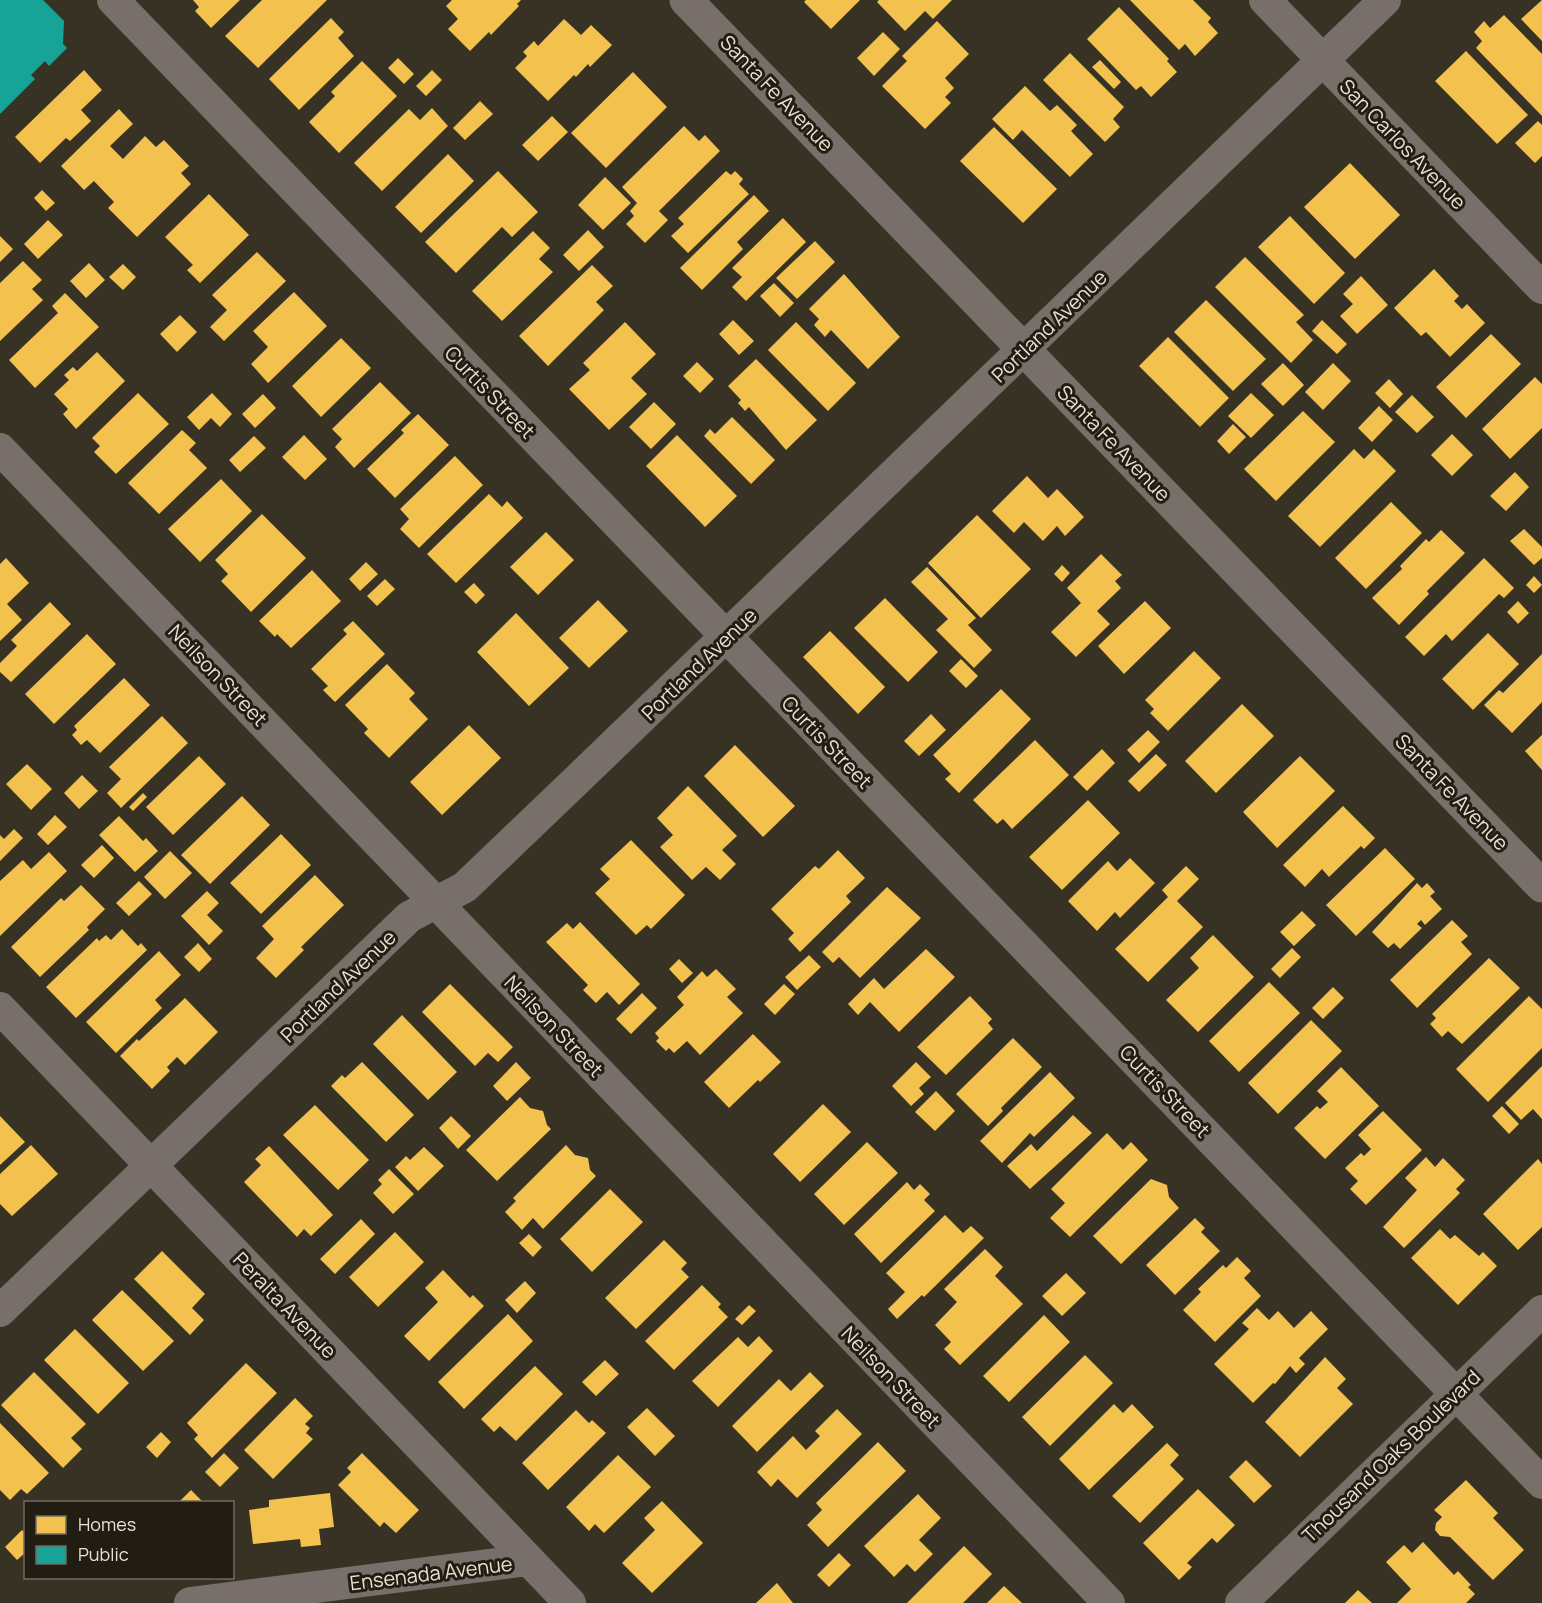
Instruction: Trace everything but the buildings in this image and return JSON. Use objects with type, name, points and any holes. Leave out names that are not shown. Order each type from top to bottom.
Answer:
[{"type":"street","name":"Curtis Street","points":[[112,0],[1542,1483]]},
{"type":"street","name":"Santa Fe Avenue","points":[[686,0],[1542,886]]},
{"type":"street","name":"San Carlos Avenue","points":[[1265,0],[1542,288]]},
{"type":"street","name":"Portland Avenue","points":[[0,1311],[410,917],[465,887],[1385,0]]},
{"type":"street","name":"Neilson Street","points":[[0,449],[1109,1603]]},
{"type":"street","name":"Peralta Avenue","points":[[0,1008],[570,1603]]},
{"type":"street","name":"Thousand Oaks Boulevard","points":[[1241,1603],[1542,1311]]},
{"type":"street","name":"Ensenada Avenue","points":[[190,1603],[528,1560]]}]
